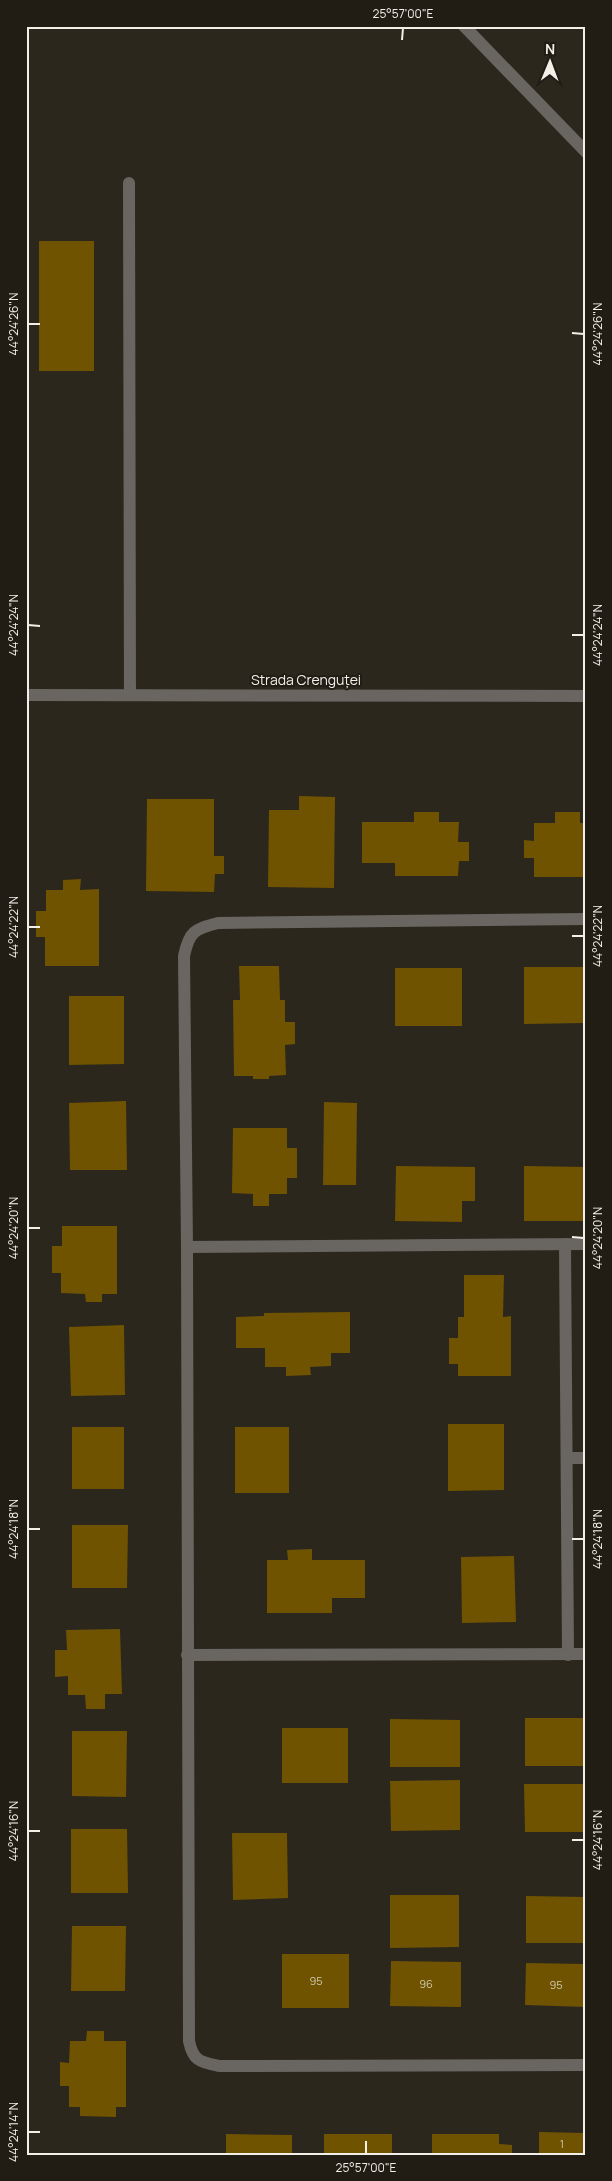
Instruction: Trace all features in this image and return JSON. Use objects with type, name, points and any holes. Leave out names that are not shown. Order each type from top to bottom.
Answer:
[{"type":"street","points":[[464,26],[586,152]]},
{"type":"street","points":[[129,183],[130,695]]},
{"type":"street","name":"Strada Crenguței","points":[[26,695],[586,696]]},
{"type":"street","points":[[586,919],[218,923],[195,930],[187,940],[184,956],[187,1247],[189,2041],[191,2053],[202,2063],[219,2066],[586,2064]]},
{"type":"street","points":[[565,1244],[568,1655]]},
{"type":"street","points":[[187,1247],[586,1244]]},
{"type":"street","points":[[567,1458],[586,1458]]},
{"type":"street","points":[[187,1655],[586,1654]]},
{"type":"building","points":[[39,241],[94,241],[94,371],[39,371]]},
{"type":"building","points":[[299,796],[335,797],[334,888],[268,887],[269,810],[299,810]]},
{"type":"building","points":[[147,799],[214,799],[214,856],[224,856],[224,874],[215,874],[214,892],[146,891]]},
{"type":"building","points":[[414,812],[439,812],[439,822],[459,822],[458,842],[469,842],[469,861],[459,861],[458,876],[395,876],[395,863],[362,863],[362,822],[414,822]]},
{"type":"building","points":[[555,812],[580,812],[580,823],[586,823],[586,877],[534,877],[534,858],[524,858],[524,840],[534,841],[534,823],[555,823]]},
{"type":"building","points":[[81,879],[80,890],[99,889],[99,966],[45,966],[45,937],[36,937],[36,911],[46,911],[46,890],[63,890],[63,880]]},
{"type":"building","points":[[239,966],[279,966],[280,1000],[285,1000],[285,1022],[295,1022],[295,1044],[285,1045],[286,1075],[269,1076],[269,1079],[253,1079],[253,1076],[234,1076],[233,1000],[240,1000]]},
{"type":"building","points":[[524,967],[586,967],[586,1023],[524,1024]]},
{"type":"building","points":[[395,968],[462,968],[462,1026],[395,1026]]},
{"type":"building","points":[[69,996],[124,996],[124,1064],[69,1065]]},
{"type":"building","points":[[126,1101],[127,1170],[70,1170],[69,1103]]},
{"type":"building","points":[[324,1102],[357,1103],[356,1185],[323,1185]]},
{"type":"building","points":[[233,1128],[287,1128],[287,1148],[297,1148],[297,1178],[287,1178],[287,1194],[269,1194],[269,1206],[253,1206],[253,1194],[232,1193]]},
{"type":"building","points":[[396,1166],[475,1167],[475,1201],[462,1201],[462,1222],[395,1221]]},
{"type":"building","points":[[524,1166],[586,1167],[586,1221],[524,1221]]},
{"type":"building","points":[[62,1226],[117,1226],[117,1294],[102,1294],[102,1302],[86,1302],[85,1294],[61,1293],[61,1273],[52,1273],[52,1246],[62,1246]]},
{"type":"building","points":[[464,1275],[504,1275],[503,1317],[511,1316],[511,1376],[458,1376],[458,1364],[449,1364],[449,1338],[458,1338],[458,1317],[464,1317]]},
{"type":"building","points":[[350,1312],[350,1353],[331,1353],[331,1366],[310,1367],[311,1375],[286,1376],[286,1367],[265,1367],[265,1348],[236,1348],[236,1317],[264,1316],[264,1313]]},
{"type":"building","points":[[124,1325],[125,1395],[71,1396],[69,1327]]},
{"type":"building","points":[[448,1424],[504,1424],[504,1490],[448,1491]]},
{"type":"building","points":[[72,1427],[124,1427],[124,1489],[72,1489]]},
{"type":"building","points":[[235,1427],[289,1427],[289,1493],[235,1493]]},
{"type":"building","points":[[72,1525],[128,1525],[127,1588],[72,1588]]},
{"type":"building","points":[[312,1549],[312,1560],[365,1560],[365,1598],[332,1598],[332,1613],[267,1613],[267,1560],[288,1560],[287,1550]]},
{"type":"building","points":[[514,1556],[516,1622],[462,1623],[461,1557]]},
{"type":"building","points":[[120,1629],[122,1694],[105,1694],[105,1709],[86,1709],[85,1695],[68,1695],[68,1676],[55,1677],[55,1650],[67,1650],[66,1630]]},
{"type":"building","points":[[525,1718],[586,1718],[586,1766],[525,1766]]},
{"type":"building","points":[[390,1719],[460,1720],[460,1767],[390,1767]]},
{"type":"building","points":[[282,1728],[348,1728],[348,1783],[282,1783]]},
{"type":"building","points":[[72,1731],[127,1731],[126,1797],[72,1796]]},
{"type":"building","points":[[460,1780],[460,1830],[391,1831],[390,1781]]},
{"type":"building","points":[[524,1784],[586,1784],[586,1832],[525,1832]]},
{"type":"building","points":[[71,1829],[127,1829],[128,1893],[71,1893]]},
{"type":"building","points":[[232,1833],[287,1833],[288,1898],[233,1900]]},
{"type":"building","points":[[390,1895],[459,1895],[459,1947],[390,1948]]},
{"type":"building","points":[[526,1896],[586,1897],[586,1943],[526,1943]]},
{"type":"building","points":[[72,1926],[126,1926],[125,1991],[71,1991]]},
{"type":"building","points":[[282,1954],[349,1954],[349,2008],[282,2008]]},
{"type":"building","points":[[391,1961],[461,1962],[461,2007],[390,2006]]},
{"type":"building","points":[[526,1963],[586,1964],[586,2007],[525,2005]]},
{"type":"building","points":[[87,2031],[104,2031],[104,2041],[126,2041],[126,2107],[116,2107],[116,2117],[80,2116],[80,2107],[69,2107],[69,2086],[60,2086],[60,2062],[69,2063],[70,2041],[86,2041]]},
{"type":"building","points":[[539,2132],[586,2133],[586,2155],[539,2155]]},
{"type":"building","points":[[226,2134],[292,2135],[292,2155],[226,2155]]},
{"type":"building","points":[[324,2134],[392,2134],[392,2155],[324,2155]]},
{"type":"building","points":[[432,2134],[499,2134],[499,2144],[512,2145],[512,2155],[432,2155]]}]
